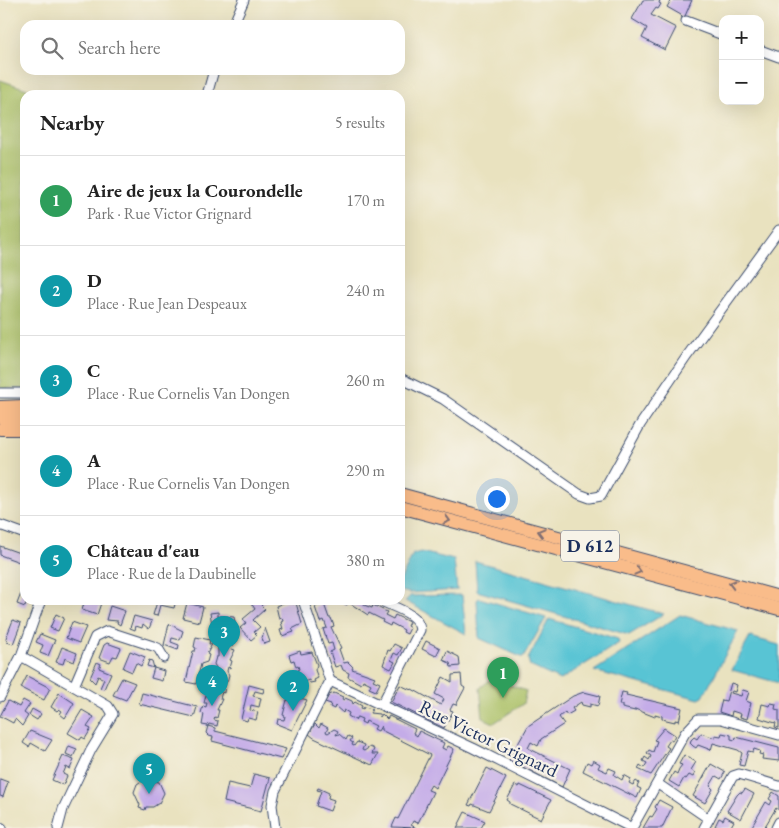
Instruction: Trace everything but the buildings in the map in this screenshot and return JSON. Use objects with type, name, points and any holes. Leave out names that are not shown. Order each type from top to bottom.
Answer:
[{"type":"highway","points":[[0,406],[20,406]]},
{"type":"highway","points":[[0,417],[20,416]]},
{"type":"highway","points":[[0,430],[20,429]]},
{"type":"highway","name":"D 612","points":[[405,495],[779,597]]},
{"type":"highway","name":"D 612","points":[[405,508],[779,609]]},
{"type":"street","points":[[234,20],[244,0]]},
{"type":"street","points":[[686,21],[719,33]]},
{"type":"street","points":[[764,51],[779,57]]},
{"type":"street","points":[[208,90],[213,75]]},
{"type":"street","points":[[405,380],[443,399],[579,494],[590,498],[601,496],[640,425],[687,356],[779,230]]},
{"type":"street","points":[[0,393],[20,393]]},
{"type":"street","points":[[0,525],[20,532]]},
{"type":"street","points":[[0,697],[21,656],[39,605]]},
{"type":"street","points":[[275,828],[272,805],[275,791],[330,681],[306,605]]},
{"type":"street","points":[[382,704],[420,630],[420,624],[415,618],[389,605]]},
{"type":"street","points":[[74,686],[95,637],[100,633],[107,631],[153,646],[158,648],[164,658]]},
{"type":"street","points":[[21,656],[108,706],[113,714],[91,750],[64,809],[58,828]]},
{"type":"street","name":"Rue Victor Grignard","points":[[330,681],[382,704],[632,828]]},
{"type":"street","points":[[632,828],[685,732],[698,719],[721,719],[779,735]]},
{"type":"street","points":[[704,828],[733,776],[739,774],[779,786]]},
{"type":"street","points":[[658,784],[709,819]]},
{"type":"street","points":[[776,828],[779,822]]},
{"type":"green space","points":[[0,80],[30,90],[20,90],[20,389],[0,388]]},
{"type":"green space","points":[[492,678],[526,691],[523,704],[494,723],[483,718],[480,688]]},
{"type":"water","points":[[421,552],[454,560],[457,590],[405,592],[405,571],[413,554]]},
{"type":"water","points":[[475,561],[664,614],[629,635],[477,591]]},
{"type":"water","points":[[462,595],[466,634],[405,601],[410,596]]},
{"type":"water","points":[[479,598],[546,618],[523,658],[479,638],[477,600]]},
{"type":"water","points":[[680,615],[738,631],[703,697],[699,699],[594,671]]},
{"type":"water","points":[[549,619],[618,639],[619,643],[560,680],[530,666],[528,659]]},
{"type":"water","points":[[750,637],[779,645],[779,683],[732,670]]},
{"type":"place","name":"C","points":[[224,657]]},
{"type":"place","name":"Aire de jeux la Courondelle","points":[[503,698]]},
{"type":"place","name":"A","points":[[212,706]]},
{"type":"place","name":"D","points":[[293,711]]},
{"type":"place","name":"Château d'eau","points":[[149,794]]}]
